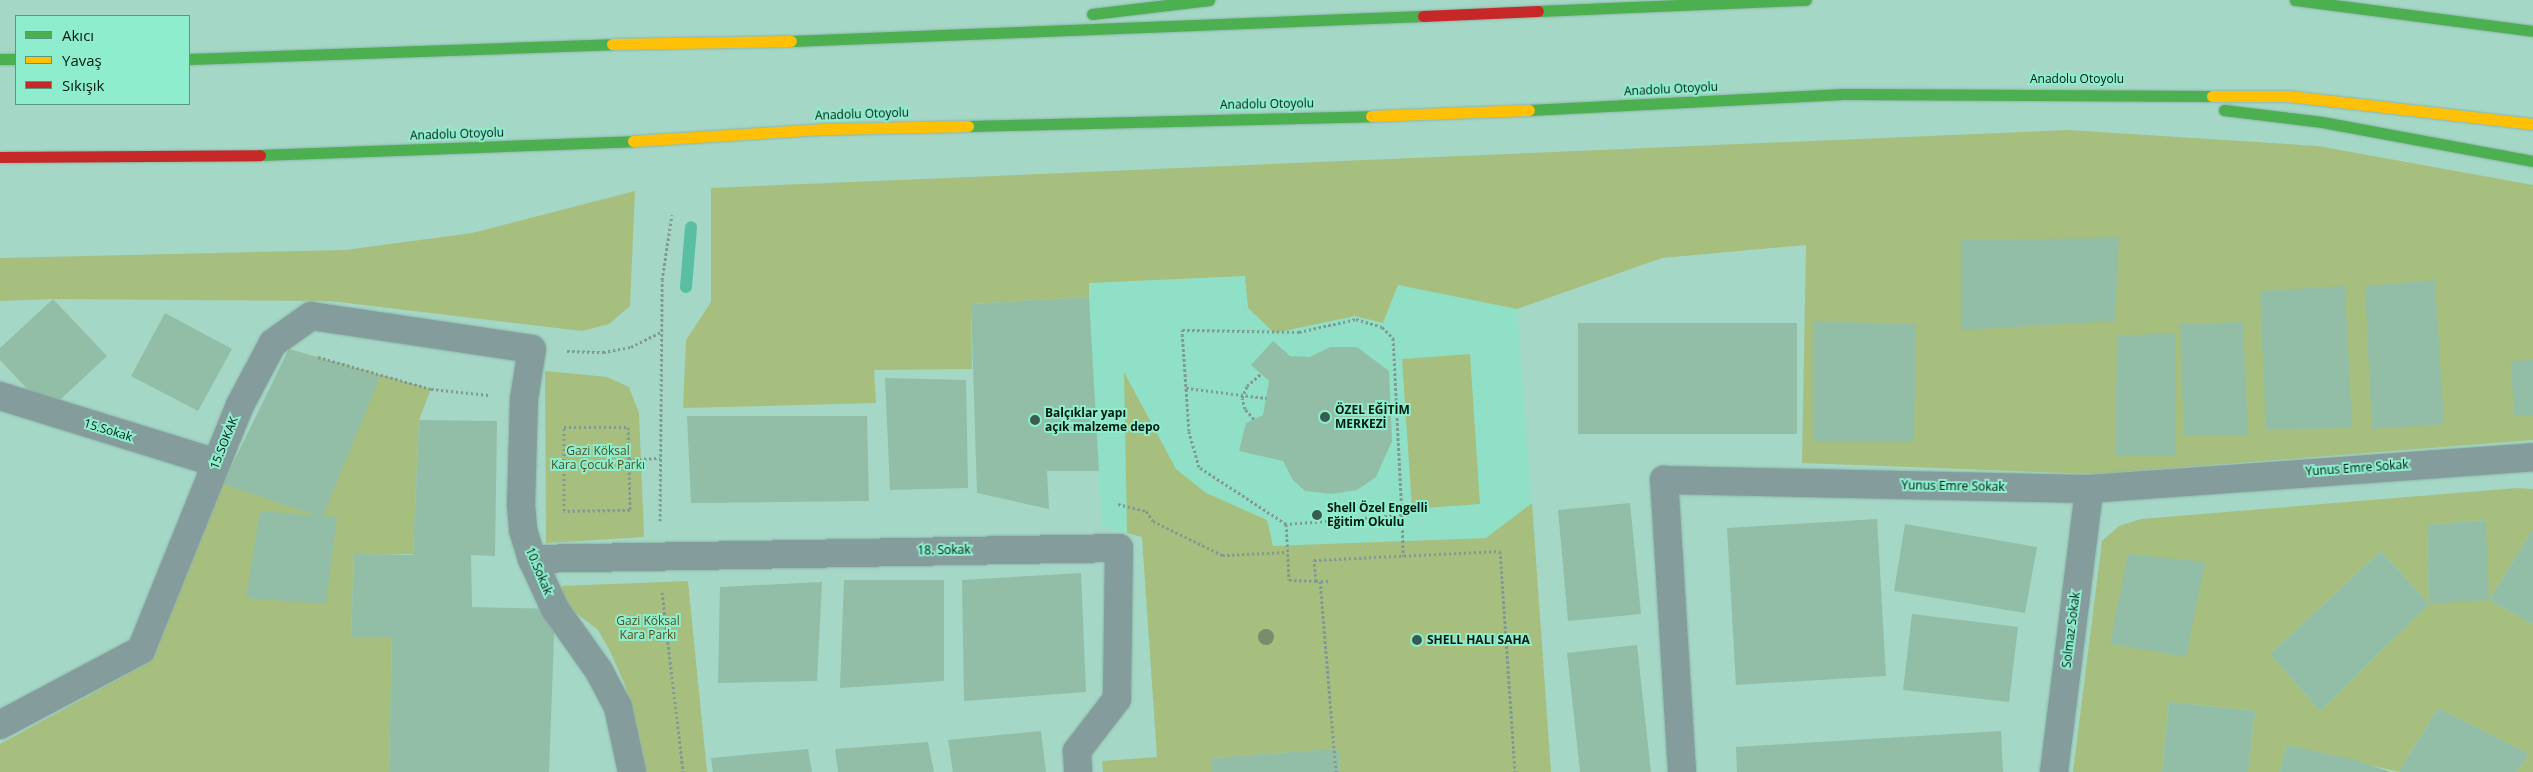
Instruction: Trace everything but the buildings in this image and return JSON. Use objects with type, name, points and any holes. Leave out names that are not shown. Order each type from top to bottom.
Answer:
[{"type":"highway","points":[[1083,15],[1209,0]]},
{"type":"highway","points":[[190,60],[573,45],[878,39],[1806,0]]},
{"type":"highway","points":[[2295,0],[2533,32]]},
{"type":"highway","points":[[878,39],[1054,18]]},
{"type":"highway","points":[[0,59],[15,59]]},
{"type":"highway","points":[[2068,92],[2322,122],[2533,161]]},
{"type":"highway","name":"Anadolu Otoyolu","points":[[0,157],[222,156],[584,144],[826,128],[1448,114],[1844,94],[2068,92],[2288,96],[2533,124]]},
{"type":"street","name":"15.SOKAK","points":[[0,725],[141,650],[240,404],[273,343],[311,316],[532,350]]},
{"type":"street","name":"10.Sokak","points":[[532,350],[524,399],[521,505],[532,559],[555,609],[599,671],[618,707],[632,772]]},
{"type":"street","name":"15.Sokak","points":[[0,396],[216,463]]},
{"type":"street","name":"Yunus Emre Sokak","points":[[1682,772],[1664,480],[2089,489],[2533,457]]},
{"type":"street","name":"Solmaz Sokak","points":[[2054,772],[2089,489]]},
{"type":"street","name":"18. Sokak","points":[[532,559],[660,555],[1120,548],[1117,699],[1077,751],[1078,772]]},
{"type":"path","points":[[672,215],[662,280],[660,555],[683,772]]},
{"type":"path","points":[[1402,515],[1286,524],[1199,466],[1189,431],[1182,330],[1299,332],[1356,319],[1382,327],[1393,338],[1402,515],[1403,556]]},
{"type":"path","points":[[532,350],[603,352],[632,347],[661,332]]},
{"type":"path","points":[[273,343],[431,389],[524,399]]},
{"type":"path","points":[[1254,419],[1245,409],[1242,398],[1247,386],[1261,374]]},
{"type":"path","points":[[1186,388],[1242,398],[1266,398]]},
{"type":"path","points":[[564,427],[628,427],[629,459],[630,510],[564,511],[564,427]]},
{"type":"path","points":[[629,459],[660,458]]},
{"type":"path","points":[[1118,504],[1146,511],[1153,521],[1222,555],[1287,552]]},
{"type":"path","points":[[1286,524],[1288,580],[1328,581]]},
{"type":"path","points":[[1336,772],[1318,581],[1314,560],[1500,551],[1516,772]]},
{"type":"shaded area","name":"Shell Özel Engelli Eğitim Okulu","points":[[1334,271],[1517,309],[1551,772],[1103,772],[1102,761],[1157,757],[1142,537],[1102,526],[1088,283]]},
{"type":"green space","points":[[2068,130],[2318,146],[2533,185],[2533,440],[2095,474],[1802,463],[1806,245],[1662,258],[1517,309],[1398,285],[1383,323],[1355,316],[1274,333],[1248,308],[1245,276],[1089,283],[1089,297],[971,304],[972,369],[874,370],[876,403],[683,408],[686,340],[711,302],[711,188]]},
{"type":"green space","points":[[635,191],[630,306],[609,324],[582,331],[330,301],[53,299],[0,301],[0,258],[345,250],[472,233]]},
{"type":"green space","points":[[289,349],[431,389],[419,420],[413,554],[354,555],[351,638],[392,638],[389,772],[0,772],[0,744],[150,662],[218,494]]},
{"type":"green space","points":[[1470,354],[1480,504],[1412,509],[1402,359]]},
{"type":"green space","name":"Gazi Köksal Kara Çocuk Parkı","points":[[545,371],[607,377],[629,387],[639,413],[644,537],[546,543]]},
{"type":"green space","points":[[1124,372],[1176,469],[1206,493],[1267,520],[1273,546],[1486,538],[1532,503],[1551,772],[1340,772],[1338,749],[1211,758],[1211,772],[1103,772],[1102,761],[1157,757],[1142,537],[1127,533]]},
{"type":"green space","points":[[2517,488],[2533,489],[2533,529],[2489,600],[2533,624],[2533,772],[2517,772],[2529,754],[2438,708],[2399,772],[2286,745],[2280,772],[2248,772],[2255,711],[2169,702],[2162,772],[2073,772],[2102,541],[2119,526],[2141,519]],"holes":[[[2486,520],[2429,604],[2427,525]],[[2381,551],[2429,604],[2320,711],[2270,654]]]},
{"type":"green space","name":"Gazi Köksal Kara Parkı","points":[[688,581],[707,772],[646,772],[625,685],[610,651],[598,630],[568,607],[562,597],[562,586]]},
{"type":"waterway","points":[[686,287],[691,227]]},
{"type":"traffic: fast","points":[[1092,14],[1209,0]]},
{"type":"traffic: fast","points":[[1538,11],[1806,0]]},
{"type":"traffic: fast","points":[[2295,0],[2533,31]]},
{"type":"traffic: fast","points":[[791,41],[1423,16]]},
{"type":"traffic: fast","points":[[190,59],[612,44]]},
{"type":"traffic: fast","points":[[0,59],[15,59]]},
{"type":"traffic: fast","points":[[1529,110],[1844,94],[2212,96]]},
{"type":"traffic: fast","points":[[2224,110],[2322,122],[2533,161]]},
{"type":"traffic: fast","points":[[968,126],[1371,116]]},
{"type":"traffic: fast","points":[[260,155],[633,141]]},
{"type":"traffic: slow","points":[[612,44],[791,41]]},
{"type":"traffic: slow","points":[[2212,96],[2288,96],[2533,124]]},
{"type":"traffic: slow","points":[[1371,116],[1529,110]]},
{"type":"traffic: slow","points":[[633,141],[826,129],[968,126]]},
{"type":"traffic: jam","points":[[1423,16],[1538,11]]},
{"type":"traffic: jam","points":[[0,157],[260,155]]},
{"type":"place","name":"ÖZEL EĞİTİM MERKEZİ","points":[[1325,417]]},
{"type":"place","name":"Balçıklar yapı açık malzeme depo","points":[[1035,420]]},
{"type":"place","name":"Shell Özel Engelli Eğitim Okulu","points":[[1317,515]]},
{"type":"place","name":"SHELL HALI SAHA","points":[[1417,640]]}]
